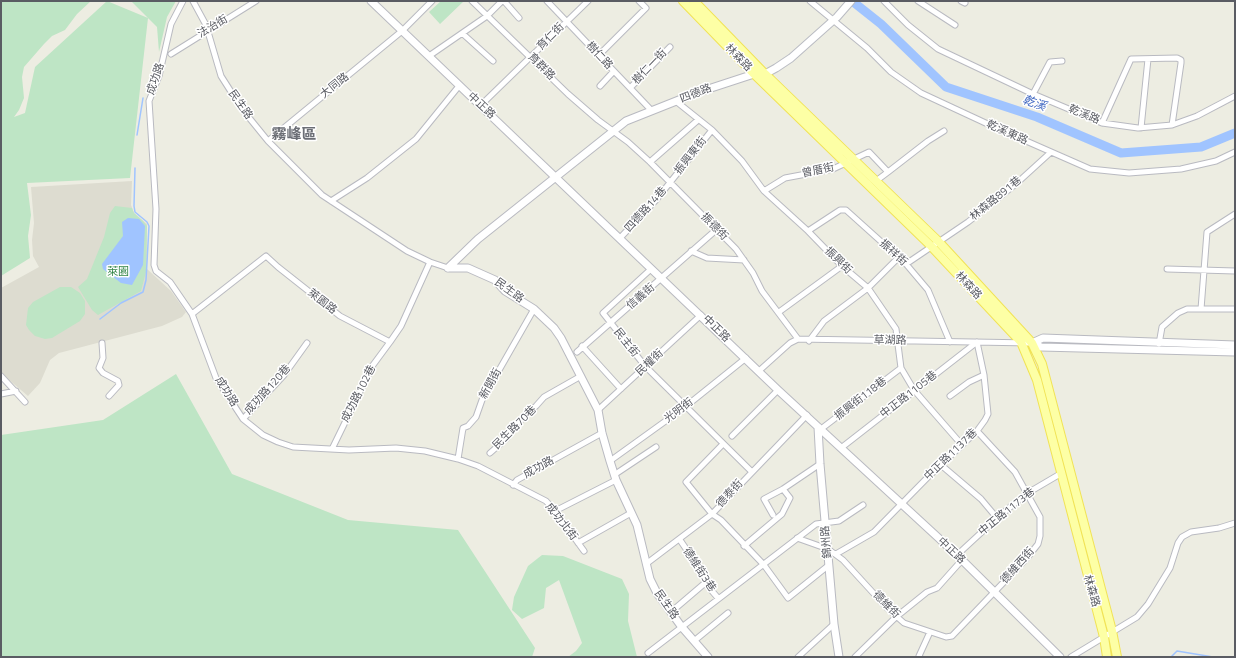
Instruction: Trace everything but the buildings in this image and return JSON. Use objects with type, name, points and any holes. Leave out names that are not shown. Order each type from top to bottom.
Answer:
[{"type":"main road","name":"林森路","points":[[683,1],[754,74],[850,162],[876,182],[938,241],[1032,344],[1042,364],[1112,631],[1117,657]]},
{"type":"main road","name":"林森路","points":[[694,1],[1021,342],[1037,380],[1060,474],[1104,638],[1107,657]]},
{"type":"street","name":"成功路","points":[[183,1],[171,24],[159,76],[150,98],[148,111],[156,209],[154,265],[156,271],[170,282],[192,314],[216,378],[242,419],[263,435],[293,447],[332,449],[396,448],[425,451],[458,458],[478,466],[513,484],[517,480],[602,434]]},
{"type":"street","name":"民生路","points":[[194,1],[208,30],[221,76],[242,109],[268,141],[322,195],[382,236],[430,262],[448,268],[468,268],[495,280],[505,291],[534,309],[554,328],[598,410],[602,434],[615,477],[637,525],[646,564],[657,593],[681,626],[708,657]]},
{"type":"street","name":"法治街","points":[[171,54],[256,1]]},
{"type":"street","name":"中正路","points":[[371,1],[651,269],[760,370],[778,390],[807,415],[900,505],[959,558],[1059,657]]},
{"type":"street","name":"大同路","points":[[268,141],[402,31],[432,1]]},
{"type":"street","name":"育群路","points":[[472,1],[568,94],[612,131]]},
{"type":"street","points":[[429,56],[463,34],[487,16],[503,1],[519,18]]},
{"type":"street","name":"樹仁路","points":[[546,1],[652,111]]},
{"type":"street","name":"育仁街","points":[[480,106],[588,1]]},
{"type":"street","points":[[599,55],[646,8],[639,1]]},
{"type":"street","name":"乾溪東路","points":[[810,1],[836,18],[891,72],[922,93],[1090,169],[1129,173],[1182,169],[1216,161],[1235,152]]},
{"type":"street","points":[[765,74],[791,58],[836,18],[851,1]]},
{"type":"street","name":"乾溪路","points":[[884,1],[908,24],[938,49],[1033,94],[1102,123],[1141,128],[1172,125],[1197,116],[1235,96]]},
{"type":"street","points":[[918,1],[955,25]]},
{"type":"street","points":[[463,34],[493,61]]},
{"type":"street","name":"樹仁一街","points":[[630,88],[670,47]]},
{"type":"street","points":[[1102,123],[1130,60],[1177,58],[1181,61],[1172,125]]},
{"type":"street","points":[[1141,128],[1148,59]]},
{"type":"street","points":[[1033,94],[1050,62],[1062,61]]},
{"type":"street","points":[[600,86],[614,72]]},
{"type":"street","name":"四德路","points":[[555,176],[626,121],[754,74],[765,74]]},
{"type":"street","points":[[331,201],[367,178],[416,139],[459,86]]},
{"type":"street","name":"振興街","points":[[677,102],[712,130],[742,161],[764,190],[808,230],[842,266],[868,288],[896,328],[900,368],[914,390],[962,445]]},
{"type":"street","points":[[650,162],[698,120]]},
{"type":"street","name":"振興東街","points":[[671,182],[712,130]]},
{"type":"street","name":"振德街","points":[[612,131],[628,142],[650,162],[736,249],[762,291],[798,339]]},
{"type":"street","points":[[876,182],[928,141],[944,131]]},
{"type":"street","name":"曾厝街","points":[[764,190],[785,178],[833,169],[869,152],[888,172]]},
{"type":"street","name":"林森路891巷","points":[[906,264],[930,246],[968,222],[1017,184],[1051,152]]},
{"type":"street","points":[[448,268],[478,239],[555,176]]},
{"type":"street","name":"四德路14巷","points":[[620,238],[671,182]]},
{"type":"street","name":"振祥街","points":[[808,230],[840,210],[846,210],[906,264],[928,290],[950,342]]},
{"type":"street","points":[[1201,309],[1207,232],[1235,214]]},
{"type":"street","name":"信義街","points":[[577,352],[582,346],[610,324],[716,230]]},
{"type":"street","points":[[691,251],[707,258],[744,260]]},
{"type":"street","name":"萊園路","points":[[192,314],[266,256],[340,316],[390,342]]},
{"type":"street","points":[[809,341],[824,321],[868,288],[898,258]]},
{"type":"street","points":[[390,342],[401,326],[430,262]]},
{"type":"street","points":[[778,312],[842,266]]},
{"type":"street","name":"民主街","points":[[651,269],[603,313],[610,324],[645,366],[752,472]]},
{"type":"street","points":[[1167,269],[1235,271]]},
{"type":"street","points":[[1159,346],[1162,327],[1178,313],[1187,308],[1235,309]]},
{"type":"street","name":"新開街","points":[[458,458],[463,428],[468,426],[476,417],[482,400],[534,309]]},
{"type":"street","name":"民權街","points":[[598,410],[701,315]]},
{"type":"street","name":"草湖路","points":[[798,339],[809,341],[1021,342],[1032,344],[1044,338],[1235,352]]},
{"type":"street","points":[[760,370],[790,343],[798,339]]},
{"type":"street","name":"成功路102巷","points":[[332,449],[373,365],[390,342]]},
{"type":"street","name":"中正路1137巷","points":[[836,554],[874,532],[977,431],[988,414],[984,375],[977,342]]},
{"type":"street","name":"中正路1105巷","points":[[842,448],[977,342]]},
{"type":"street","points":[[102,343],[103,358],[99,368],[103,373],[118,381],[119,385],[109,396]]},
{"type":"street","name":"成功路120巷","points":[[242,419],[284,375],[307,343]]},
{"type":"street","name":"草湖路","points":[[1159,346],[1235,345]]},
{"type":"street","points":[[582,346],[620,390]]},
{"type":"street","name":"光明街","points":[[610,461],[685,407],[746,358]]},
{"type":"street","name":"振興街118巷","points":[[820,428],[900,368]]},
{"type":"street","points":[[950,396],[969,382],[984,375]]},
{"type":"street","name":"民生路70巷","points":[[490,453],[507,438],[508,432],[544,397],[580,376]]},
{"type":"street","points":[[2,378],[25,402]]},
{"type":"street","points":[[732,436],[778,390]]},
{"type":"street","points":[[1,394],[16,391]]},
{"type":"street","name":"德泰街","points":[[646,564],[680,540],[712,514],[807,415]]},
{"type":"street","name":"錦州路","points":[[820,428],[820,464],[834,624],[839,657]]},
{"type":"street","name":"德維西街","points":[[977,431],[1016,472],[1026,494],[1040,516],[1040,536],[1038,544],[1027,558],[994,592]]},
{"type":"street","points":[[723,444],[686,482],[712,514],[721,520],[744,546],[764,565],[788,598],[829,565]]},
{"type":"street","points":[[556,511],[615,477],[656,447]]},
{"type":"street","points":[[773,515],[764,499],[783,490],[820,464]]},
{"type":"street","points":[[941,465],[981,499],[997,518]]},
{"type":"street","name":"中正路1173巷","points":[[855,657],[896,617],[928,592],[937,588],[959,558],[997,518],[1026,494],[1060,474]]},
{"type":"street","name":"成功北街","points":[[513,484],[546,501],[556,511],[584,551]]},
{"type":"street","points":[[744,546],[782,514],[790,498],[783,490]]},
{"type":"street","points":[[648,652],[816,524],[839,520],[863,505]]},
{"type":"street","points":[[578,543],[631,513]]},
{"type":"street","points":[[1071,657],[1104,638],[1112,631],[1138,617],[1148,604],[1170,568],[1178,543],[1182,538],[1191,532],[1219,528],[1235,523]]},
{"type":"street","name":"德維街","points":[[797,538],[836,554],[849,565],[896,617],[904,623],[946,637],[952,636],[994,592]]},
{"type":"street","name":"德維街3巷","points":[[680,540],[708,581],[705,583],[718,598]]},
{"type":"street","points":[[671,612],[705,583]]},
{"type":"street","points":[[694,641],[728,613]]},
{"type":"street","points":[[798,657],[834,624]]},
{"type":"street","points":[[920,657],[919,656],[930,632]]},
{"type":"shaded area","points":[[132,181],[131,205],[134,213],[147,224],[147,269],[171,291],[186,312],[182,317],[162,326],[59,353],[50,360],[40,383],[28,396],[1,373],[1,288],[39,267],[33,256],[32,240],[34,223],[31,187]]},
{"type":"green space","points":[[1,1],[91,1],[77,14],[65,30],[52,36],[24,67],[22,77],[24,98],[14,117],[25,113],[35,67],[107,1],[148,18],[130,178],[27,183],[31,215],[28,236],[30,258],[1,276]]},
{"type":"green space","points":[[131,1],[176,1],[167,17],[159,52],[157,27]]},
{"type":"green space","points":[[441,1],[464,1],[440,24],[429,12]]},
{"type":"green space","name":"萊園","points":[[115,206],[132,208],[134,213],[147,226],[146,272],[141,291],[98,315],[92,310],[78,287],[87,279],[104,237],[110,213]]},
{"type":"green space","points":[[60,287],[71,287],[80,293],[85,301],[85,314],[80,321],[52,338],[45,339],[35,336],[26,325],[28,308],[33,302]]},
{"type":"green space","points":[[176,374],[232,474],[348,520],[458,530],[535,648],[532,657],[1,657],[1,435],[103,420]]},
{"type":"green space","points":[[542,555],[563,556],[622,579],[629,594],[628,621],[637,657],[568,657],[576,651],[582,643],[559,580],[546,588],[544,608],[522,619],[512,610],[514,597],[528,566]]},
{"type":"water","points":[[128,218],[139,219],[145,226],[143,265],[132,285],[121,283],[103,269],[102,264],[123,236],[122,222]]},
{"type":"waterway","name":"乾溪","points":[[852,1],[881,24],[946,87],[1037,117],[1121,153],[1201,147],[1235,133]]},
{"type":"waterway","points":[[137,135],[143,98]]},
{"type":"waterway","points":[[100,319],[121,303],[143,292],[146,280],[149,226],[147,222],[135,212],[135,168]]},
{"type":"waterway","points":[[1171,657],[1177,651],[1213,657]]},
{"type":"district","name":"霧峰區","points":[[294,135]]}]
